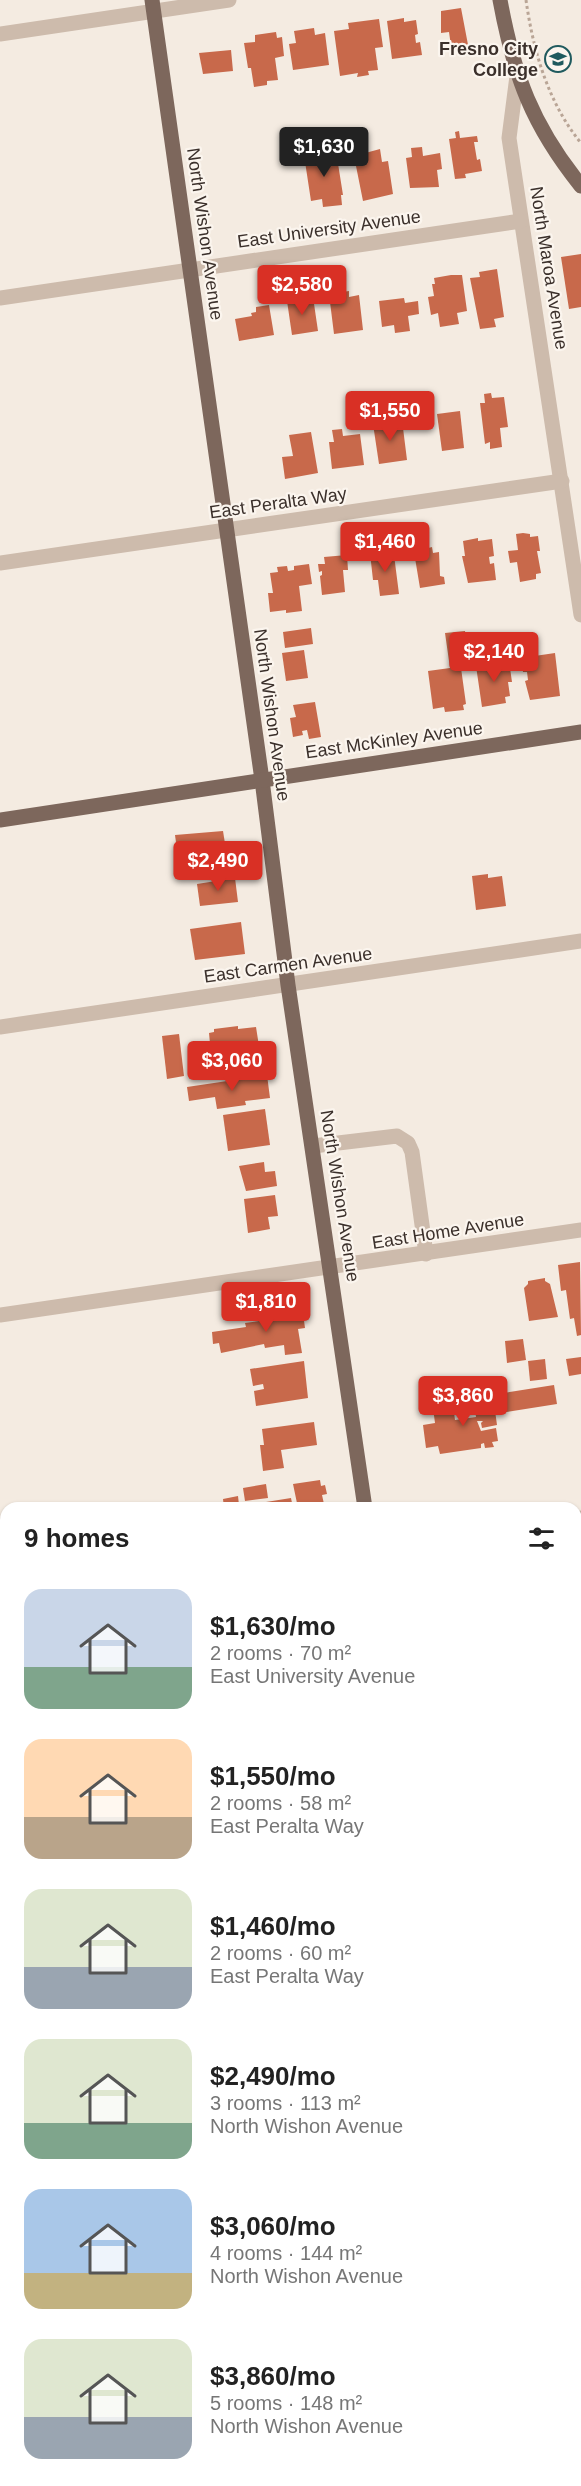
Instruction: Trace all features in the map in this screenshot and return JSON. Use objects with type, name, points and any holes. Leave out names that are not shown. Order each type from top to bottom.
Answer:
[{"type":"main road","name":"North Maroa Avenue","points":[[500,0],[517,76]]},
{"type":"main road","name":"North Wishon Avenue","points":[[152,6],[262,780],[288,985],[332,1268],[364,1502]]},
{"type":"main road","points":[[517,76],[535,118],[581,186]]},
{"type":"main road","name":"East McKinley Avenue","points":[[0,820],[581,732]]},
{"type":"street","points":[[0,34],[152,6],[229,0]]},
{"type":"street","name":"North Maroa Avenue","points":[[517,76],[508,138],[581,615]]},
{"type":"street","name":"East University Avenue","points":[[0,298],[521,221]]},
{"type":"street","name":"East Peralta Way","points":[[0,563],[562,481]]},
{"type":"street","name":"East Carmen Avenue","points":[[0,1027],[581,941]]},
{"type":"street","points":[[313,1146],[402,1137],[412,1152],[426,1254]]},
{"type":"street","name":"East Home Avenue","points":[[0,1315],[581,1230]]},
{"type":"path","points":[[526,0],[536,56],[542,72],[556,104],[581,143]]},
{"type":"building","points":[[461,8],[469,50],[452,53],[449,32],[441,33],[441,11]]},
{"type":"building","points":[[404,18],[404,22],[416,20],[418,34],[415,35],[416,43],[420,42],[422,55],[392,59],[387,21]]},
{"type":"building","points":[[379,19],[383,47],[375,48],[378,70],[368,71],[369,75],[357,77],[358,73],[340,76],[334,31],[349,29],[348,23]]},
{"type":"building","points":[[314,28],[315,35],[325,33],[329,65],[293,70],[289,44],[296,43],[294,31]]},
{"type":"building","points":[[276,32],[277,38],[282,37],[284,56],[275,58],[278,80],[267,81],[267,85],[254,87],[244,43],[255,42],[255,35]]},
{"type":"building","points":[[231,50],[233,71],[203,74],[199,53]]},
{"type":"building","points":[[459,131],[460,138],[477,136],[478,142],[474,142],[477,160],[480,159],[482,171],[465,174],[466,178],[455,179],[449,139],[456,138],[455,132]]},
{"type":"building","points":[[422,147],[423,156],[440,153],[442,169],[437,170],[439,187],[410,188],[406,158],[412,157],[411,148]]},
{"type":"building","points":[[380,149],[382,162],[388,161],[393,194],[363,201],[356,166],[360,166],[358,155]]},
{"type":"building","points":[[336,151],[343,195],[341,195],[342,205],[323,207],[322,199],[311,201],[304,155]]},
{"type":"building","points":[[581,254],[581,307],[569,309],[561,257]]},
{"type":"building","points":[[497,269],[504,317],[494,319],[496,327],[480,329],[470,278],[480,277],[479,272]]},
{"type":"building","points":[[462,275],[467,311],[457,313],[459,324],[440,327],[438,313],[431,315],[428,297],[434,296],[432,284],[435,284],[434,278]]},
{"type":"building","points":[[349,291],[349,297],[359,295],[363,330],[334,334],[329,294]]},
{"type":"building","points":[[313,297],[318,331],[292,335],[287,301]]},
{"type":"building","points":[[404,298],[405,303],[418,301],[419,314],[408,316],[410,331],[395,333],[394,325],[382,327],[379,301]]},
{"type":"building","points":[[269,305],[274,335],[239,341],[235,319],[252,316],[251,313],[256,312],[256,307]]},
{"type":"building","points":[[491,393],[492,398],[504,397],[508,427],[500,428],[502,447],[490,449],[490,442],[485,444],[480,403],[485,403],[484,394]]},
{"type":"building","points":[[460,411],[464,448],[442,451],[437,414]]},
{"type":"building","points":[[402,420],[407,460],[379,464],[373,424]]},
{"type":"building","points":[[342,429],[343,436],[360,434],[364,465],[332,469],[329,442],[334,442],[332,430]]},
{"type":"building","points":[[311,432],[318,473],[285,479],[282,457],[293,456],[289,435]]},
{"type":"building","points":[[516,534],[530,534],[530,537],[538,536],[540,551],[537,551],[541,573],[536,574],[536,579],[520,582],[517,562],[510,563],[508,551],[518,550]]},
{"type":"building","points":[[478,538],[478,541],[492,539],[494,556],[489,557],[490,564],[494,563],[496,580],[468,583],[462,556],[465,556],[463,541]]},
{"type":"building","points":[[432,547],[433,553],[439,552],[440,576],[444,577],[445,584],[420,588],[414,552]]},
{"type":"building","points":[[386,550],[387,556],[394,555],[399,594],[380,596],[378,580],[373,580],[370,553]]},
{"type":"building","points":[[347,555],[348,570],[343,570],[345,592],[322,595],[320,576],[322,571],[319,572],[318,564],[325,564],[324,557]]},
{"type":"building","points":[[309,564],[312,584],[299,586],[302,611],[270,612],[268,593],[273,593],[270,573],[278,572],[277,567],[287,566],[288,571],[294,570],[294,566]]},
{"type":"building","points":[[311,628],[313,644],[285,648],[283,632]]},
{"type":"building","points":[[465,631],[470,667],[461,668],[466,704],[463,705],[464,710],[445,712],[444,707],[433,709],[428,671],[450,668],[445,633]]},
{"type":"building","points":[[304,650],[308,678],[286,681],[282,653]]},
{"type":"building","points":[[555,653],[560,696],[530,700],[525,681],[528,680],[527,672],[523,672],[521,658]]},
{"type":"building","points":[[509,661],[512,682],[508,682],[510,696],[505,697],[506,703],[482,707],[476,666]]},
{"type":"building","points":[[315,702],[321,737],[309,739],[307,730],[302,731],[303,735],[293,737],[290,718],[296,717],[293,705]]},
{"type":"building","points":[[223,831],[228,862],[180,872],[175,835]]},
{"type":"building","points":[[488,874],[488,878],[502,876],[506,906],[476,910],[472,876]]},
{"type":"building","points":[[235,878],[238,902],[200,906],[197,884]]},
{"type":"building","points":[[241,922],[245,954],[195,960],[190,929]]},
{"type":"building","points":[[238,1026],[238,1029],[256,1027],[261,1059],[218,1067],[218,1064],[212,1065],[209,1033],[214,1032],[214,1029]]},
{"type":"building","points":[[179,1034],[184,1076],[167,1079],[162,1036]]},
{"type":"building","points":[[267,1075],[270,1098],[245,1101],[246,1105],[217,1109],[215,1097],[189,1101],[187,1087]]},
{"type":"building","points":[[265,1109],[270,1145],[228,1151],[223,1115]]},
{"type":"building","points":[[264,1162],[265,1172],[275,1171],[277,1186],[246,1191],[239,1166]]},
{"type":"building","points":[[275,1195],[278,1216],[268,1217],[270,1229],[248,1233],[244,1199]]},
{"type":"building","points":[[580,1262],[581,1335],[577,1336],[574,1318],[570,1319],[566,1290],[561,1291],[558,1265]]},
{"type":"building","points":[[545,1278],[545,1281],[550,1284],[558,1317],[529,1321],[524,1288],[528,1281]]},
{"type":"building","points":[[302,1306],[305,1328],[298,1329],[302,1353],[285,1355],[284,1345],[265,1348],[264,1344],[221,1353],[219,1343],[213,1344],[212,1332],[246,1327],[245,1323],[280,1318],[278,1309]]},
{"type":"building","points":[[523,1339],[526,1360],[507,1363],[505,1341]]},
{"type":"building","points":[[581,1357],[581,1374],[569,1376],[566,1359]]},
{"type":"building","points":[[545,1359],[547,1379],[530,1381],[528,1361]]},
{"type":"building","points":[[304,1361],[308,1398],[256,1406],[254,1391],[264,1389],[263,1384],[253,1386],[250,1369]]},
{"type":"building","points":[[554,1385],[557,1404],[500,1413],[497,1394]]},
{"type":"building","points":[[492,1389],[497,1425],[482,1428],[483,1421],[477,1421],[481,1431],[496,1428],[498,1441],[492,1442],[494,1447],[485,1448],[484,1443],[481,1444],[481,1448],[440,1454],[438,1446],[426,1448],[423,1425],[435,1423],[433,1408],[453,1405],[455,1420],[476,1417],[473,1392]]},
{"type":"building","points":[[314,1422],[317,1445],[281,1450],[284,1468],[263,1471],[260,1445],[264,1445],[262,1429]]},
{"type":"building","points":[[320,1480],[321,1486],[325,1485],[327,1494],[322,1495],[324,1502],[297,1502],[293,1484]]},
{"type":"building","points":[[266,1484],[268,1498],[245,1501],[243,1488]]},
{"type":"building","points":[[238,1496],[239,1502],[223,1502],[223,1499]]},
{"type":"building","points":[[291,1498],[292,1502],[266,1502]]},
{"type":"place","name":"Fresno City College","points":[[558,59]]}]
